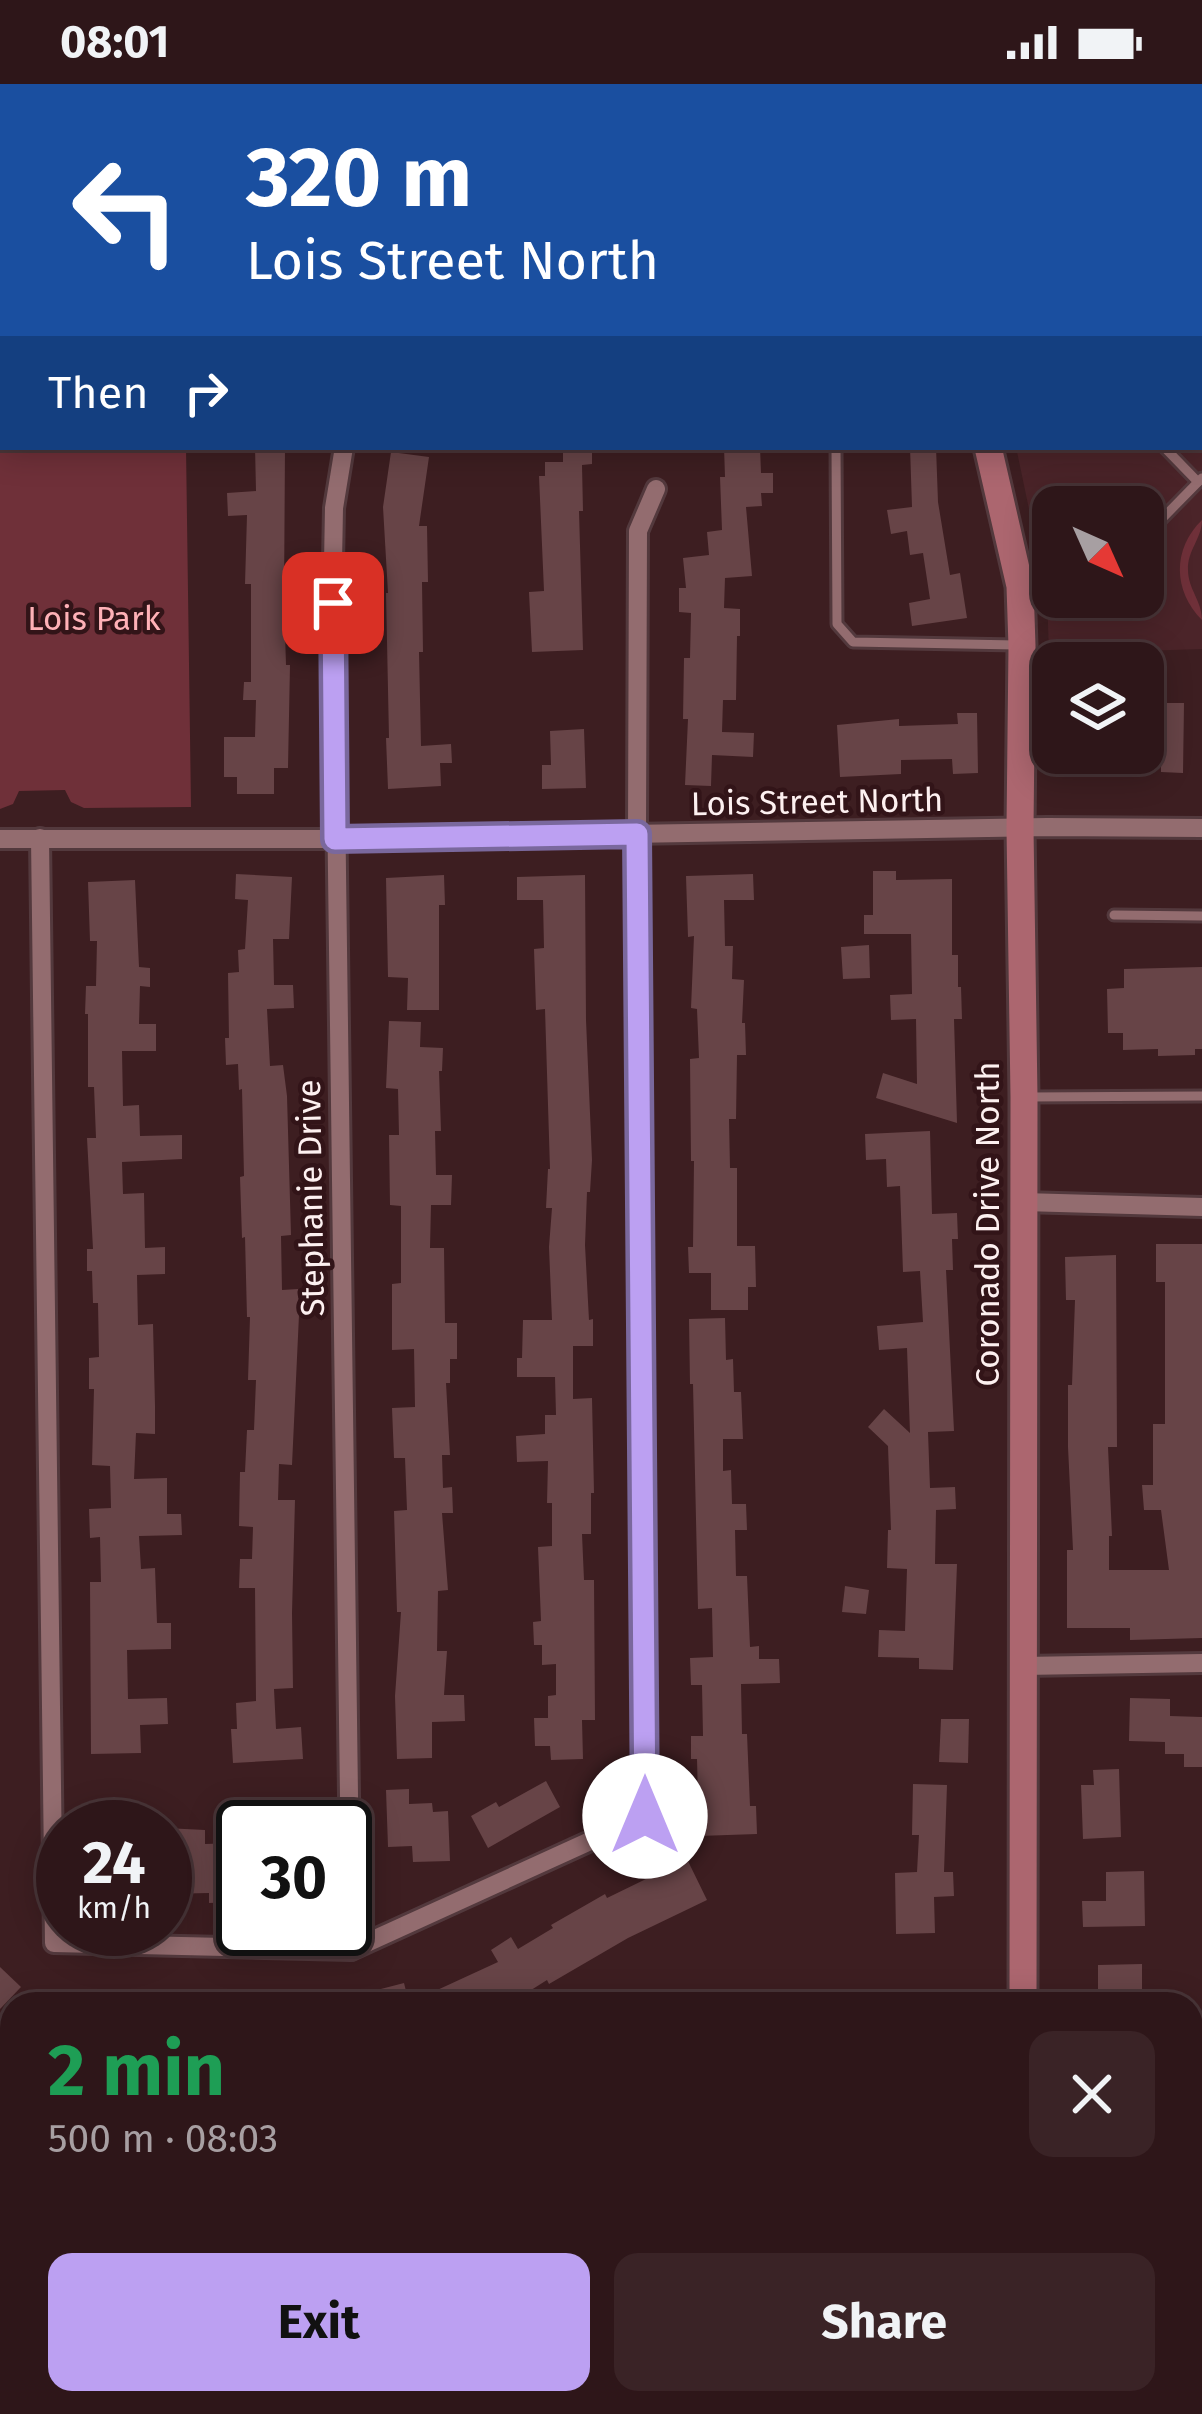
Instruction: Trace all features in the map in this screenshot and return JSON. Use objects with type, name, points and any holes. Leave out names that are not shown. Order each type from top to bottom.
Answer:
[{"type":"street","name":"Stephanie Drive","points":[[344,450],[334,508],[335,839],[349,1800]]},
{"type":"street","name":"Coronado Drive North","points":[[989,450],[1020,586],[1022,646],[1023,1992]]},
{"type":"street","points":[[372,1940],[645,1816],[638,531],[656,489]]},
{"type":"street","name":"Lois Street North","points":[[0,839],[1202,828]]},
{"type":"street","points":[[40,838],[54,1943],[216,1947]]},
{"type":"street","points":[[1023,1202],[1202,1207]]},
{"type":"street","points":[[1023,1666],[1202,1663]]},
{"type":"lane","points":[[836,450],[837,624],[853,642],[1022,646]]},
{"type":"lane","points":[[1164,517],[1200,480],[1167,450]]},
{"type":"lane","points":[[1020,586],[1032,581]]},
{"type":"lane","points":[[1114,915],[1202,916]]},
{"type":"lane","points":[[1024,1097],[1202,1096]]},
{"type":"shaded area","points":[[1017,450],[1202,450],[1202,649],[1164,650],[1164,642],[1049,642],[1048,618],[1164,618],[1164,486],[1032,486],[1032,523]]},
{"type":"green space","name":"Lois Park","points":[[0,450],[186,450],[191,807],[84,808],[71,802],[65,790],[19,791],[13,804],[0,809]]},
{"type":"green space","points":[[1202,520],[1188,570],[1202,620],[1186,596],[1180,570],[1185,544]]},
{"type":"building","points":[[255,450],[285,450],[288,768],[274,768],[274,794],[237,794],[237,777],[224,777],[224,737],[255,737],[256,700],[243,700],[244,682],[251,682],[251,584],[245,584],[247,515],[228,516],[227,493],[256,491]]},
{"type":"building","points":[[563,450],[592,450],[592,464],[582,465],[583,511],[579,511],[583,650],[532,652],[529,592],[544,591],[539,476],[545,476],[545,462],[563,462]]},
{"type":"building","points":[[724,450],[760,450],[761,473],[773,473],[773,493],[761,493],[762,506],[746,507],[752,576],[725,578],[724,608],[740,609],[740,636],[736,700],[723,700],[722,732],[754,733],[753,757],[712,755],[711,786],[685,785],[684,658],[690,658],[691,613],[679,612],[679,588],[686,588],[683,558],[709,555],[707,532],[722,530],[720,477],[725,477]]},
{"type":"building","points":[[910,450],[936,450],[938,502],[950,575],[960,573],[967,618],[912,626],[909,603],[930,599],[923,553],[910,555],[907,531],[891,534],[887,510],[912,507]]},
{"type":"building","points":[[391,452],[429,457],[419,526],[427,526],[428,582],[422,582],[423,652],[419,652],[421,746],[451,744],[452,763],[440,763],[441,786],[388,789],[383,507]]},
{"type":"building","points":[[1164,703],[1184,703],[1183,773],[1164,772]]},
{"type":"building","points":[[957,713],[977,713],[978,773],[953,774],[952,759],[901,760],[901,774],[840,777],[837,725],[899,719],[899,726],[958,724]]},
{"type":"building","points":[[584,729],[586,788],[542,789],[542,765],[551,765],[550,731]]},
{"type":"building","points":[[873,871],[896,871],[896,880],[952,879],[952,955],[958,955],[962,1019],[954,1019],[957,1123],[876,1098],[883,1073],[917,1084],[916,1019],[891,1020],[890,995],[912,994],[911,934],[864,934],[864,915],[873,915]]},
{"type":"building","points":[[236,874],[292,877],[289,939],[273,939],[274,985],[293,985],[294,1008],[267,1009],[270,1066],[283,1065],[287,1096],[291,1235],[281,1236],[282,1290],[298,1289],[299,1315],[292,1465],[279,1464],[278,1500],[295,1500],[293,1688],[274,1689],[276,1729],[301,1727],[303,1759],[233,1763],[231,1729],[237,1729],[236,1703],[256,1701],[255,1588],[239,1588],[240,1559],[252,1559],[253,1527],[239,1526],[240,1472],[245,1472],[247,1430],[254,1430],[256,1380],[248,1380],[250,1317],[240,1177],[244,1176],[242,1089],[238,1064],[226,1065],[225,1038],[229,1038],[228,973],[239,972],[238,950],[245,949],[248,900],[235,899]]},
{"type":"building","points":[[753,874],[754,900],[724,900],[725,946],[733,946],[732,979],[744,980],[746,1055],[737,1055],[736,1119],[729,1119],[730,1168],[737,1168],[737,1246],[755,1246],[756,1287],[748,1287],[748,1310],[711,1310],[711,1273],[689,1273],[694,1161],[690,1059],[699,1058],[697,1009],[691,1008],[694,936],[688,937],[686,876]]},
{"type":"building","points":[[444,875],[445,905],[439,905],[439,1010],[407,1010],[408,978],[388,977],[386,878]]},
{"type":"building","points":[[585,875],[592,1160],[585,1245],[593,1346],[573,1346],[573,1399],[592,1398],[591,1534],[582,1534],[584,1580],[594,1580],[595,1720],[582,1720],[583,1759],[551,1760],[550,1746],[535,1746],[534,1718],[548,1718],[548,1696],[556,1695],[556,1664],[542,1665],[542,1645],[534,1645],[533,1622],[541,1621],[538,1547],[552,1546],[548,1461],[517,1462],[516,1436],[545,1434],[545,1415],[556,1415],[555,1377],[517,1377],[523,1320],[552,1320],[545,1009],[536,1010],[534,949],[544,948],[543,900],[517,900],[517,877]]},
{"type":"building","points":[[135,880],[139,967],[150,968],[150,987],[140,986],[139,1024],[156,1024],[156,1051],[122,1051],[123,1106],[139,1105],[140,1136],[182,1135],[182,1159],[122,1162],[123,1194],[144,1193],[145,1248],[165,1247],[165,1274],[137,1275],[138,1325],[153,1324],[155,1434],[136,1433],[134,1479],[167,1478],[167,1514],[181,1514],[182,1535],[139,1536],[141,1569],[155,1568],[157,1623],[171,1623],[171,1649],[127,1650],[128,1699],[167,1698],[168,1724],[140,1725],[141,1753],[91,1754],[90,1582],[101,1582],[100,1537],[90,1538],[89,1509],[111,1508],[110,1466],[92,1465],[94,1389],[89,1389],[89,1358],[99,1357],[98,1303],[93,1303],[92,1271],[87,1271],[87,1249],[93,1249],[87,1138],[96,1138],[85,1014],[86,986],[96,986],[97,941],[90,941],[88,882]]},
{"type":"building","points":[[869,945],[870,978],[843,979],[841,947]]},
{"type":"building","points":[[1202,967],[1202,1049],[1195,1049],[1195,1055],[1123,1050],[1123,1033],[1108,1033],[1107,989],[1124,988],[1124,969]]},
{"type":"building","points":[[389,1021],[421,1022],[420,1047],[443,1048],[436,1175],[452,1175],[451,1205],[431,1205],[430,1248],[444,1248],[445,1323],[457,1323],[457,1359],[450,1359],[450,1383],[446,1383],[450,1455],[442,1455],[443,1488],[452,1487],[453,1513],[442,1513],[448,1590],[438,1591],[437,1651],[447,1651],[444,1695],[464,1695],[465,1721],[432,1722],[432,1758],[397,1759],[395,1696],[401,1612],[397,1612],[394,1511],[407,1510],[405,1458],[394,1458],[392,1408],[415,1407],[414,1349],[392,1350],[392,1284],[401,1283],[401,1206],[390,1205],[389,1135],[399,1135],[398,1089],[386,1088]]},
{"type":"building","points":[[930,1131],[932,1214],[957,1213],[953,1270],[946,1270],[954,1431],[928,1432],[930,1488],[955,1487],[956,1509],[936,1510],[935,1564],[957,1564],[953,1670],[919,1669],[919,1658],[878,1657],[879,1630],[905,1631],[907,1569],[887,1568],[891,1530],[888,1446],[868,1427],[884,1409],[910,1433],[907,1348],[879,1350],[877,1326],[923,1322],[920,1271],[903,1272],[900,1186],[887,1187],[886,1159],[866,1160],[865,1134]]},
{"type":"building","points":[[1156,1244],[1202,1244],[1202,1638],[1130,1640],[1130,1628],[1067,1628],[1067,1550],[1073,1550],[1068,1385],[1072,1385],[1075,1300],[1066,1300],[1065,1257],[1116,1255],[1117,1447],[1108,1447],[1109,1570],[1169,1570],[1161,1510],[1144,1510],[1142,1485],[1153,1485],[1153,1424],[1165,1424],[1165,1282],[1156,1282]]},
{"type":"building","points":[[725,1318],[726,1360],[733,1359],[734,1392],[741,1392],[743,1439],[723,1439],[723,1471],[731,1470],[732,1504],[746,1504],[747,1530],[735,1530],[736,1576],[747,1576],[750,1647],[759,1646],[759,1659],[779,1659],[780,1683],[741,1684],[742,1734],[747,1734],[750,1806],[756,1806],[757,1834],[699,1836],[697,1759],[691,1759],[691,1736],[703,1736],[702,1685],[691,1685],[690,1658],[713,1657],[712,1608],[698,1609],[689,1319]]},
{"type":"building","points":[[845,1586],[869,1590],[866,1614],[842,1612]]},
{"type":"building","points":[[1130,1698],[1170,1699],[1170,1716],[1202,1717],[1202,1767],[1184,1767],[1184,1754],[1165,1754],[1165,1742],[1129,1741]]},
{"type":"building","points":[[941,1719],[969,1719],[968,1763],[939,1762]]},
{"type":"building","points":[[1119,1769],[1121,1837],[1083,1839],[1081,1785],[1094,1785],[1093,1770]]},
{"type":"building","points":[[546,1781],[560,1807],[488,1848],[471,1816],[496,1802],[499,1807]]},
{"type":"building","points":[[913,1784],[947,1785],[944,1872],[953,1872],[954,1896],[934,1897],[935,1933],[896,1934],[895,1873],[917,1872],[919,1835],[912,1835]]},
{"type":"building","points":[[409,1789],[409,1804],[432,1803],[433,1812],[448,1811],[450,1861],[413,1862],[412,1846],[388,1847],[386,1790]]},
{"type":"building","points":[[192,1829],[205,1830],[205,1844],[216,1844],[216,1903],[209,1903],[209,1893],[192,1893]]},
{"type":"building","points":[[687,1859],[707,1900],[528,1992],[433,1992],[498,1962],[491,1950],[511,1937],[518,1949],[605,1894],[607,1898]]},
{"type":"building","points":[[1144,1871],[1145,1926],[1083,1927],[1082,1901],[1106,1901],[1106,1872]]},
{"type":"building","points":[[1142,1964],[1142,1992],[1098,1992],[1098,1965]]},
{"type":"building","points":[[0,1967],[21,1987],[16,1992],[0,1992]]},
{"type":"building","points":[[404,1983],[406,1992],[377,1992],[377,1990]]},
{"type":"route","points":[[333,603],[335,839],[637,834],[645,1816]]}]
